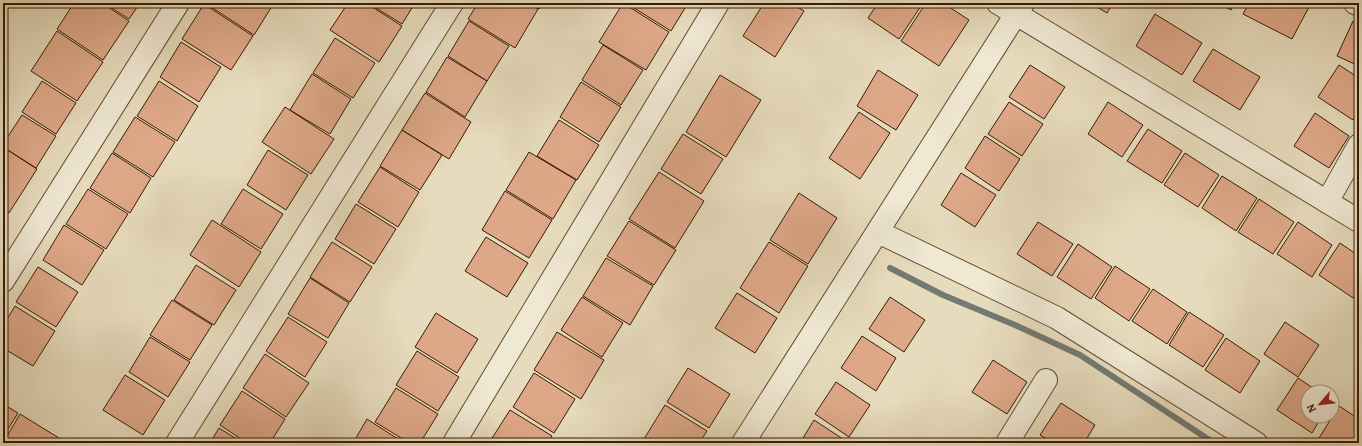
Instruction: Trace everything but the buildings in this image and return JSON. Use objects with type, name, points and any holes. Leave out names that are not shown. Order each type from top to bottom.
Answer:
[{"type":"street","points":[[3,281],[178,3]]},
{"type":"street","points":[[177,443],[452,3]]},
{"type":"street","points":[[454,443],[718,3]]},
{"type":"street","points":[[1355,3],[1359,5]]},
{"type":"street","points":[[743,443],[878,232],[1012,7],[1359,221]]},
{"type":"street","points":[[1327,202],[1359,145]]},
{"type":"street","points":[[878,232],[1057,318],[1256,443]]},
{"type":"street","points":[[1006,443],[1046,380]]},
{"type":"waterway","points":[[890,268],[943,295],[1015,325],[1080,355],[1214,443]]}]
